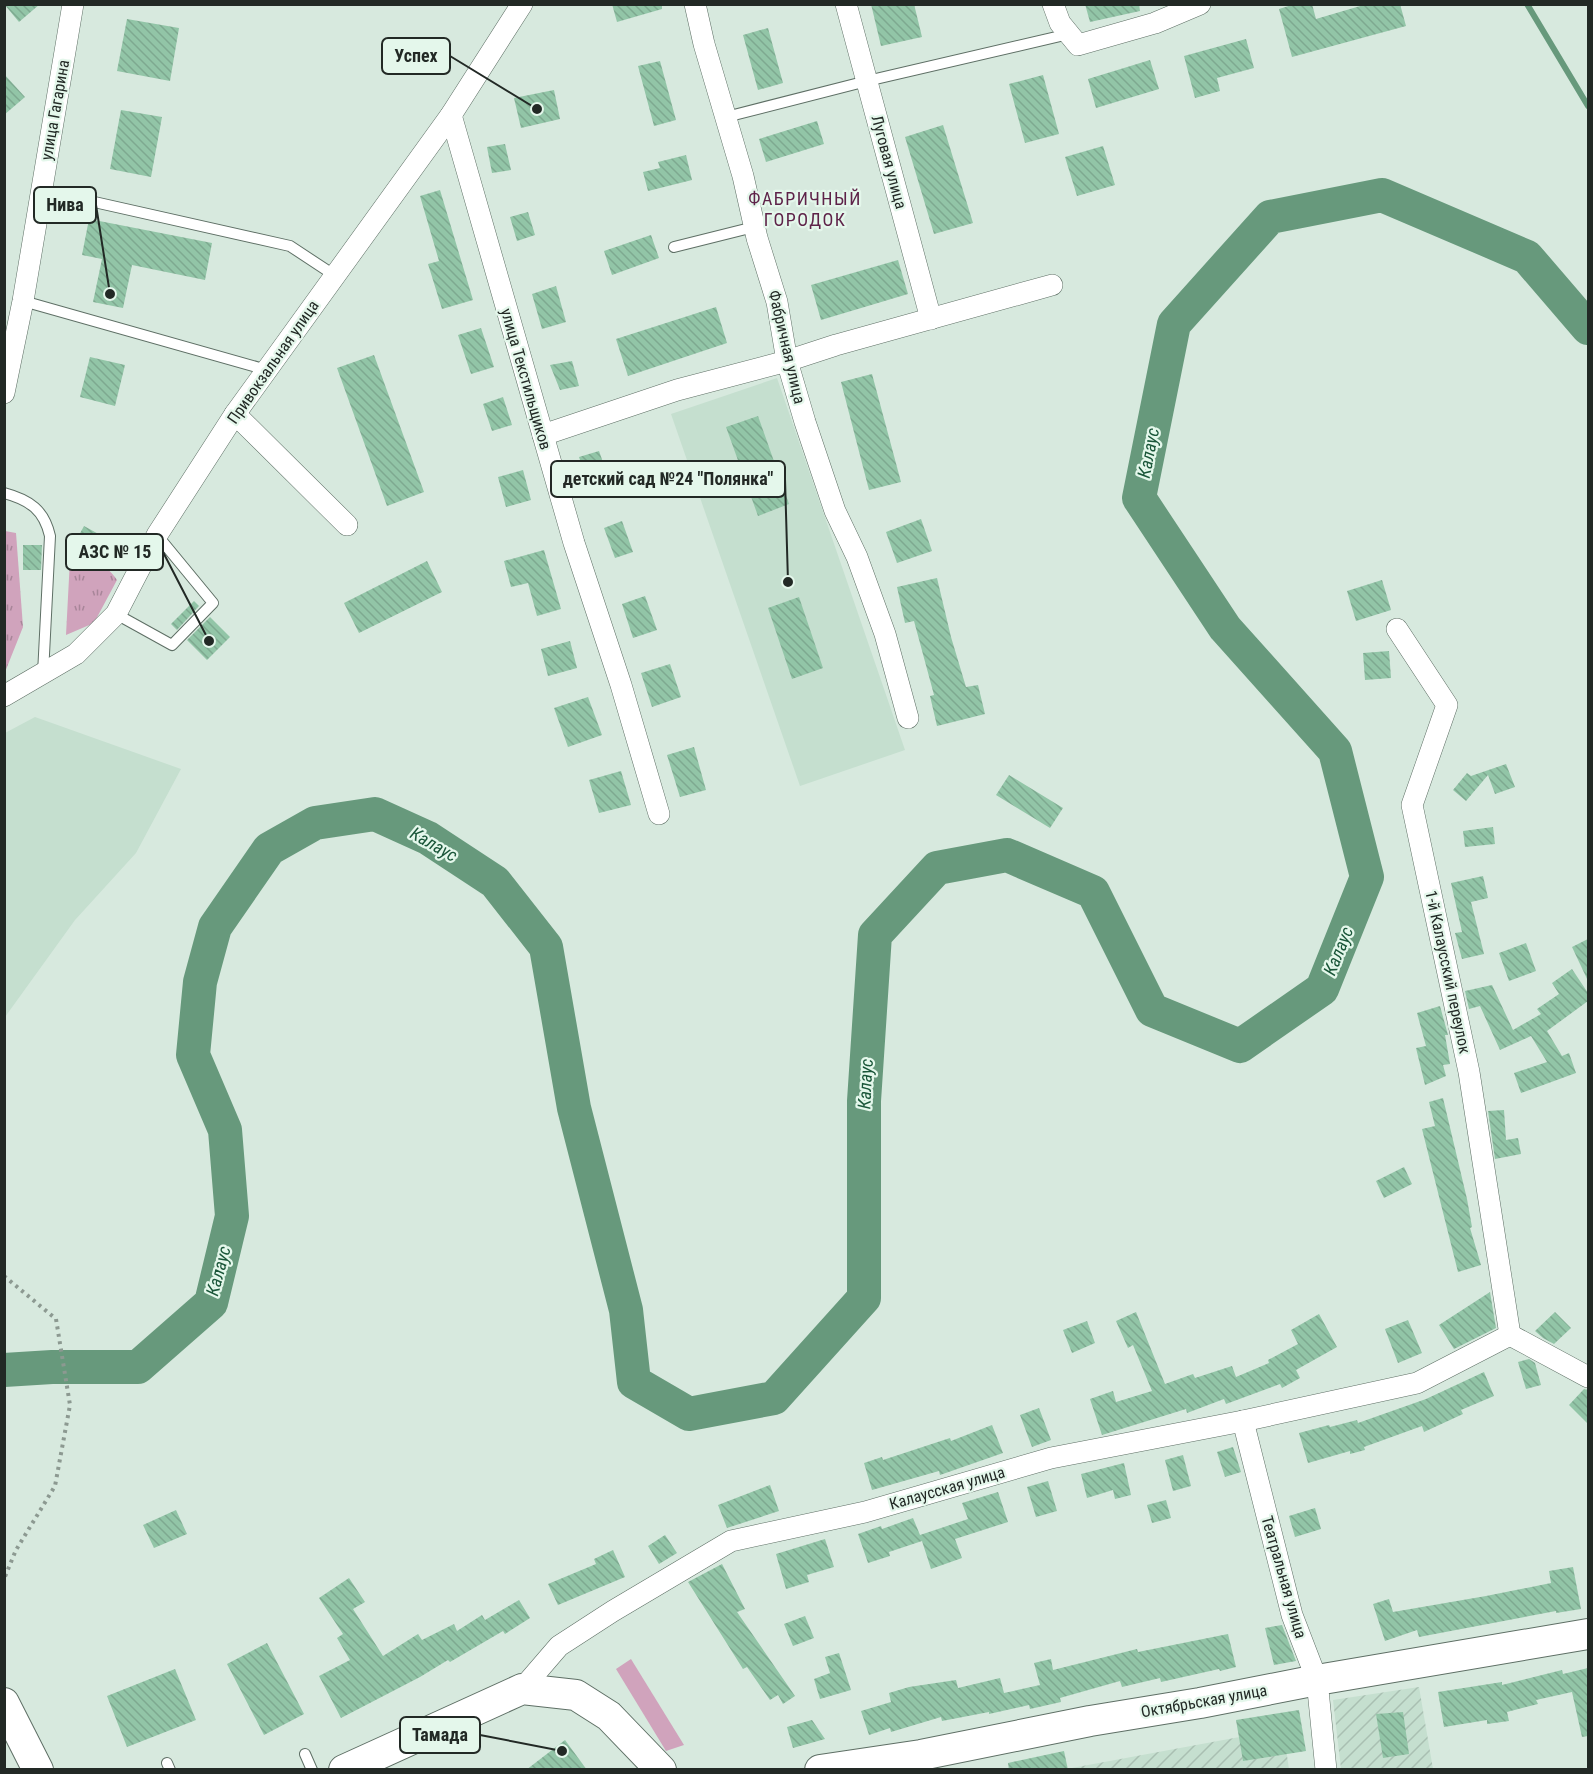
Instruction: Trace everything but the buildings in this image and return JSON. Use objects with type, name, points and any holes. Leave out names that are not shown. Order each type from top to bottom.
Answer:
[{"type":"main road","name":"Октябрьская улица","points":[[820,1770],[921,1755],[1090,1721],[1588,1634]]},
{"type":"main road","name":"Калаусская улица","points":[[344,1770],[522,1689]]},
{"type":"main road","points":[[522,1689],[576,1695],[609,1716],[661,1770]]},
{"type":"main road","points":[[4,1703],[38,1770]]},
{"type":"main road","points":[[4,1725],[27,1770]]},
{"type":"street","name":"улица Гагарина","points":[[4,393],[23,301],[73,4]]},
{"type":"street","name":"Привокзальная улица","points":[[4,696],[76,654],[116,614],[157,535],[235,414],[451,115],[522,4]]},
{"type":"street","name":"Фабричная улица","points":[[695,4],[754,227],[777,302],[788,361],[818,464],[835,511],[857,557],[885,633],[908,718]]},
{"type":"street","name":"Луговая улица","points":[[846,4],[931,319]]},
{"type":"street","points":[[1053,4],[1060,23],[1078,45],[1155,23],[1200,4]]},
{"type":"street","name":"улица Текстильщиков","points":[[451,115],[574,543],[621,685],[658,814]]},
{"type":"street","points":[[543,435],[677,390],[788,361],[1052,285]]},
{"type":"street","points":[[235,414],[346,525]]},
{"type":"street","name":"1-й Калаусский переулок","points":[[1397,629],[1447,705],[1412,805],[1469,1072],[1510,1335]]},
{"type":"street","points":[[1510,1335],[1588,1377]]},
{"type":"street","name":"Калаусская улица","points":[[522,1689],[559,1646],[731,1541],[865,1512],[1051,1458],[1243,1421],[1417,1383],[1510,1335]]},
{"type":"street","name":"Театральная улица","points":[[1243,1421],[1292,1615],[1317,1680],[1326,1770]]},
{"type":"lane","points":[[726,117],[867,81],[1069,34]]},
{"type":"lane","points":[[41,190],[290,246],[334,275]]},
{"type":"lane","points":[[674,247],[754,227]]},
{"type":"lane","points":[[23,301],[267,370]]},
{"type":"lane","points":[[4,493],[19,497],[31,504],[46,519],[50,536],[43,674]]},
{"type":"lane","points":[[116,614],[172,645],[213,603],[157,535]]},
{"type":"lane","points":[[305,1754],[312,1770]]},
{"type":"path","points":[[4,1276],[56,1319],[70,1405],[56,1486],[16,1550],[4,1579]]},
{"type":"shaded area","points":[[777,378],[905,750],[800,786],[671,414]]},
{"type":"shaded area","points":[[35,717],[181,769],[136,853],[75,920],[5,1017],[5,733]]},
{"type":"shaded area","points":[[1419,1687],[1433,1769],[1341,1769],[1333,1700]]},
{"type":"shaded area","points":[[1283,1729],[1289,1769],[1061,1770]]},
{"type":"green space","points":[[5,531],[16,533],[23,627],[5,672]]},
{"type":"green space","points":[[70,559],[102,566],[117,580],[94,623],[66,635]]},
{"type":"green space","points":[[631,1659],[684,1745],[666,1751],[616,1669]]},
{"type":"waterway","points":[[1527,4],[1588,106]]},
{"type":"waterway","name":"Калаус","points":[[4,1370],[52,1367],[138,1367],[211,1303],[232,1216],[225,1130],[193,1055],[200,982],[215,927],[269,849],[315,823],[375,814],[428,838],[495,882],[546,947],[574,1108],[626,1310],[634,1382],[689,1414],[774,1398],[864,1298],[864,1101],[875,935],[937,868],[1007,855],[1093,892],[1152,1010],[1240,1046],[1322,989],[1367,877],[1335,751],[1225,628],[1139,498],[1174,324],[1270,217],[1382,195],[1527,257],[1588,328]]},
{"type":"place","name":"Успех","points":[[537,109]]},
{"type":"place","name":"Нива","points":[[110,294]]},
{"type":"place","name":"детский сад №24 \"Полянка\"","points":[[788,582]]},
{"type":"place","name":"АЗС № 15","points":[[209,641]]},
{"type":"place","name":"Тамада","points":[[562,1751]]},
{"type":"district","name":"ФАБРИЧНЫЙ ГОРОДОК","points":[[805,208]]}]
